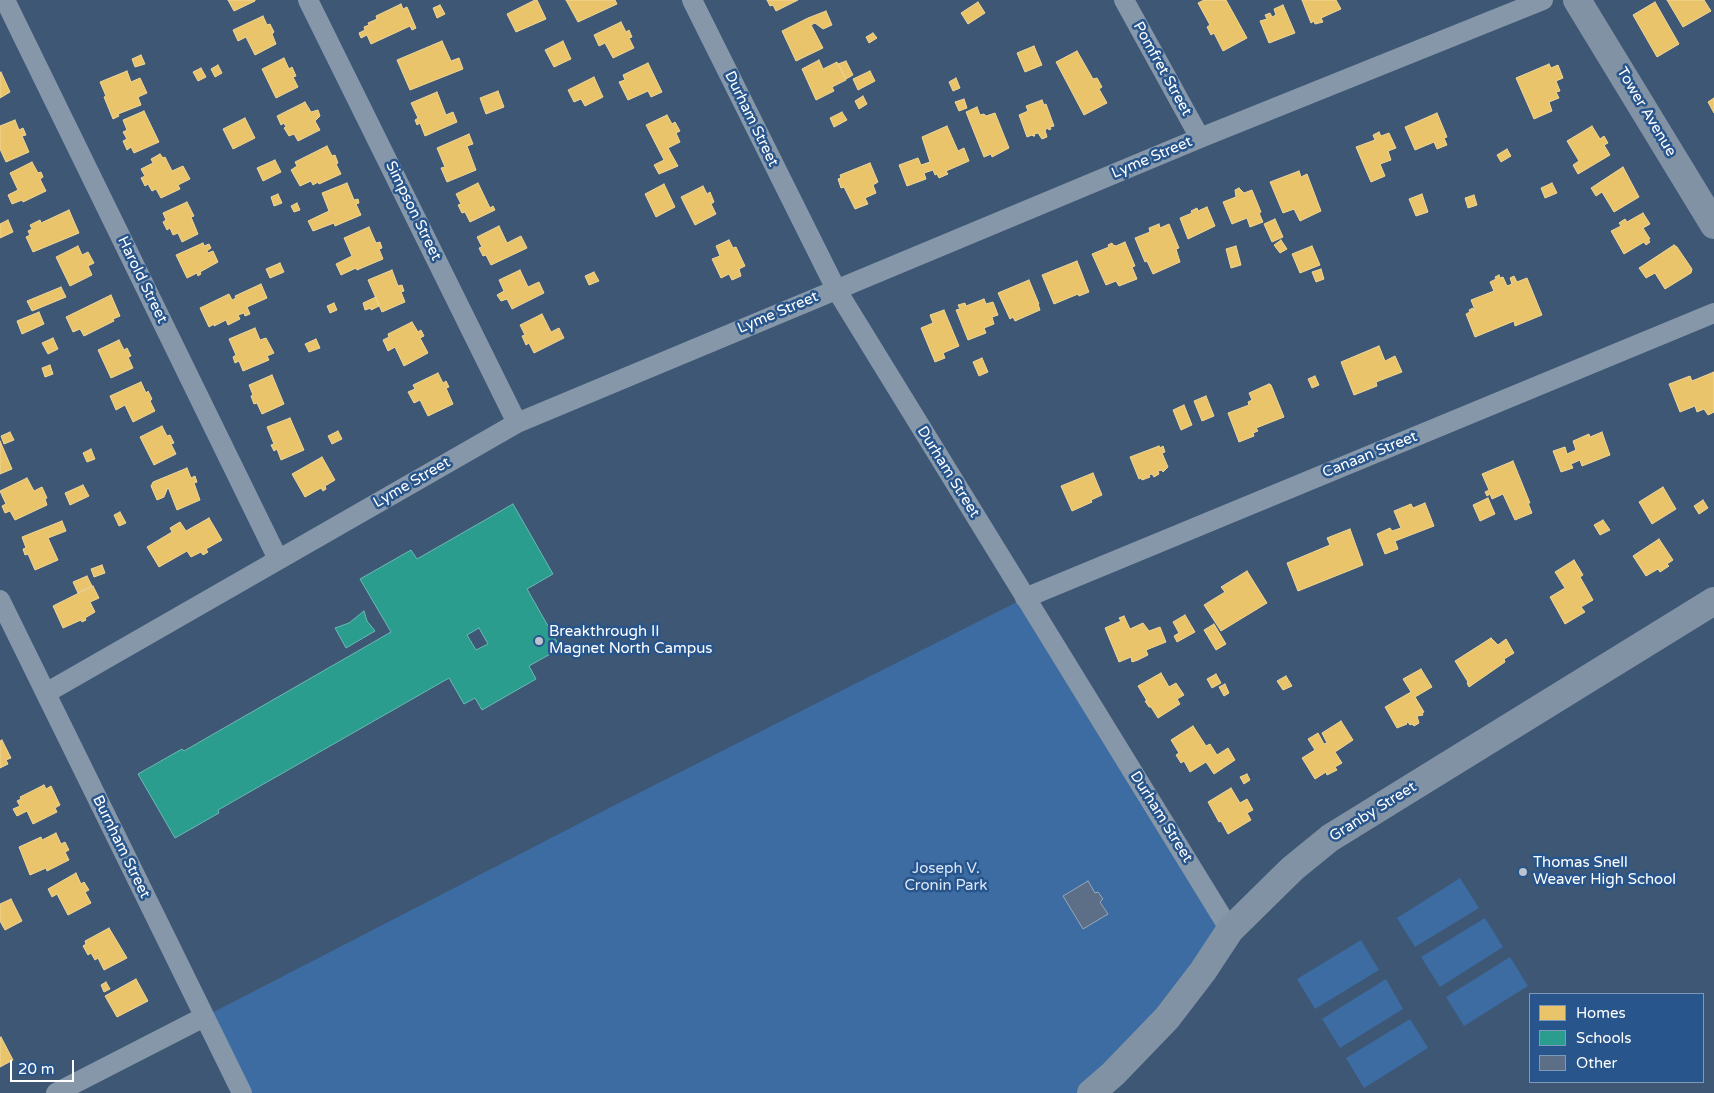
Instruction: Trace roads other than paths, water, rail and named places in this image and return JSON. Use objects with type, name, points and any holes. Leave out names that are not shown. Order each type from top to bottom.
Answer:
[{"type":"main road","name":"Tower Avenue","points":[[1578,0],[1714,225]]},
{"type":"main road","name":"Granby Street","points":[[1091,1093],[1113,1074],[1167,1018],[1204,971],[1230,930],[1292,869],[1330,838],[1714,601]]},
{"type":"street","name":"Harold Street","points":[[5,0],[278,559]]},
{"type":"street","name":"Simpson Street","points":[[308,0],[517,423]]},
{"type":"street","name":"Durham Street","points":[[692,0],[836,289],[1230,930]]},
{"type":"street","name":"Pomfret Street","points":[[1124,0],[1200,138]]},
{"type":"street","name":"Lyme Street","points":[[46,693],[517,423],[1200,138],[1544,0]]},
{"type":"street","name":"Canaan Street","points":[[1025,598],[1714,313]]},
{"type":"street","name":"Burnham Street","points":[[0,600],[242,1093]]},
{"type":"street","points":[[56,1093],[204,1018]]},
{"type":"place","name":"Breakthrough II Magnet North Campus","points":[[539,641]]},
{"type":"place","name":"Thomas Snell Weaver High School","points":[[1523,872]]},
{"type":"park label","name":"Joseph V. Cronin Park","points":[[946,878]]}]
